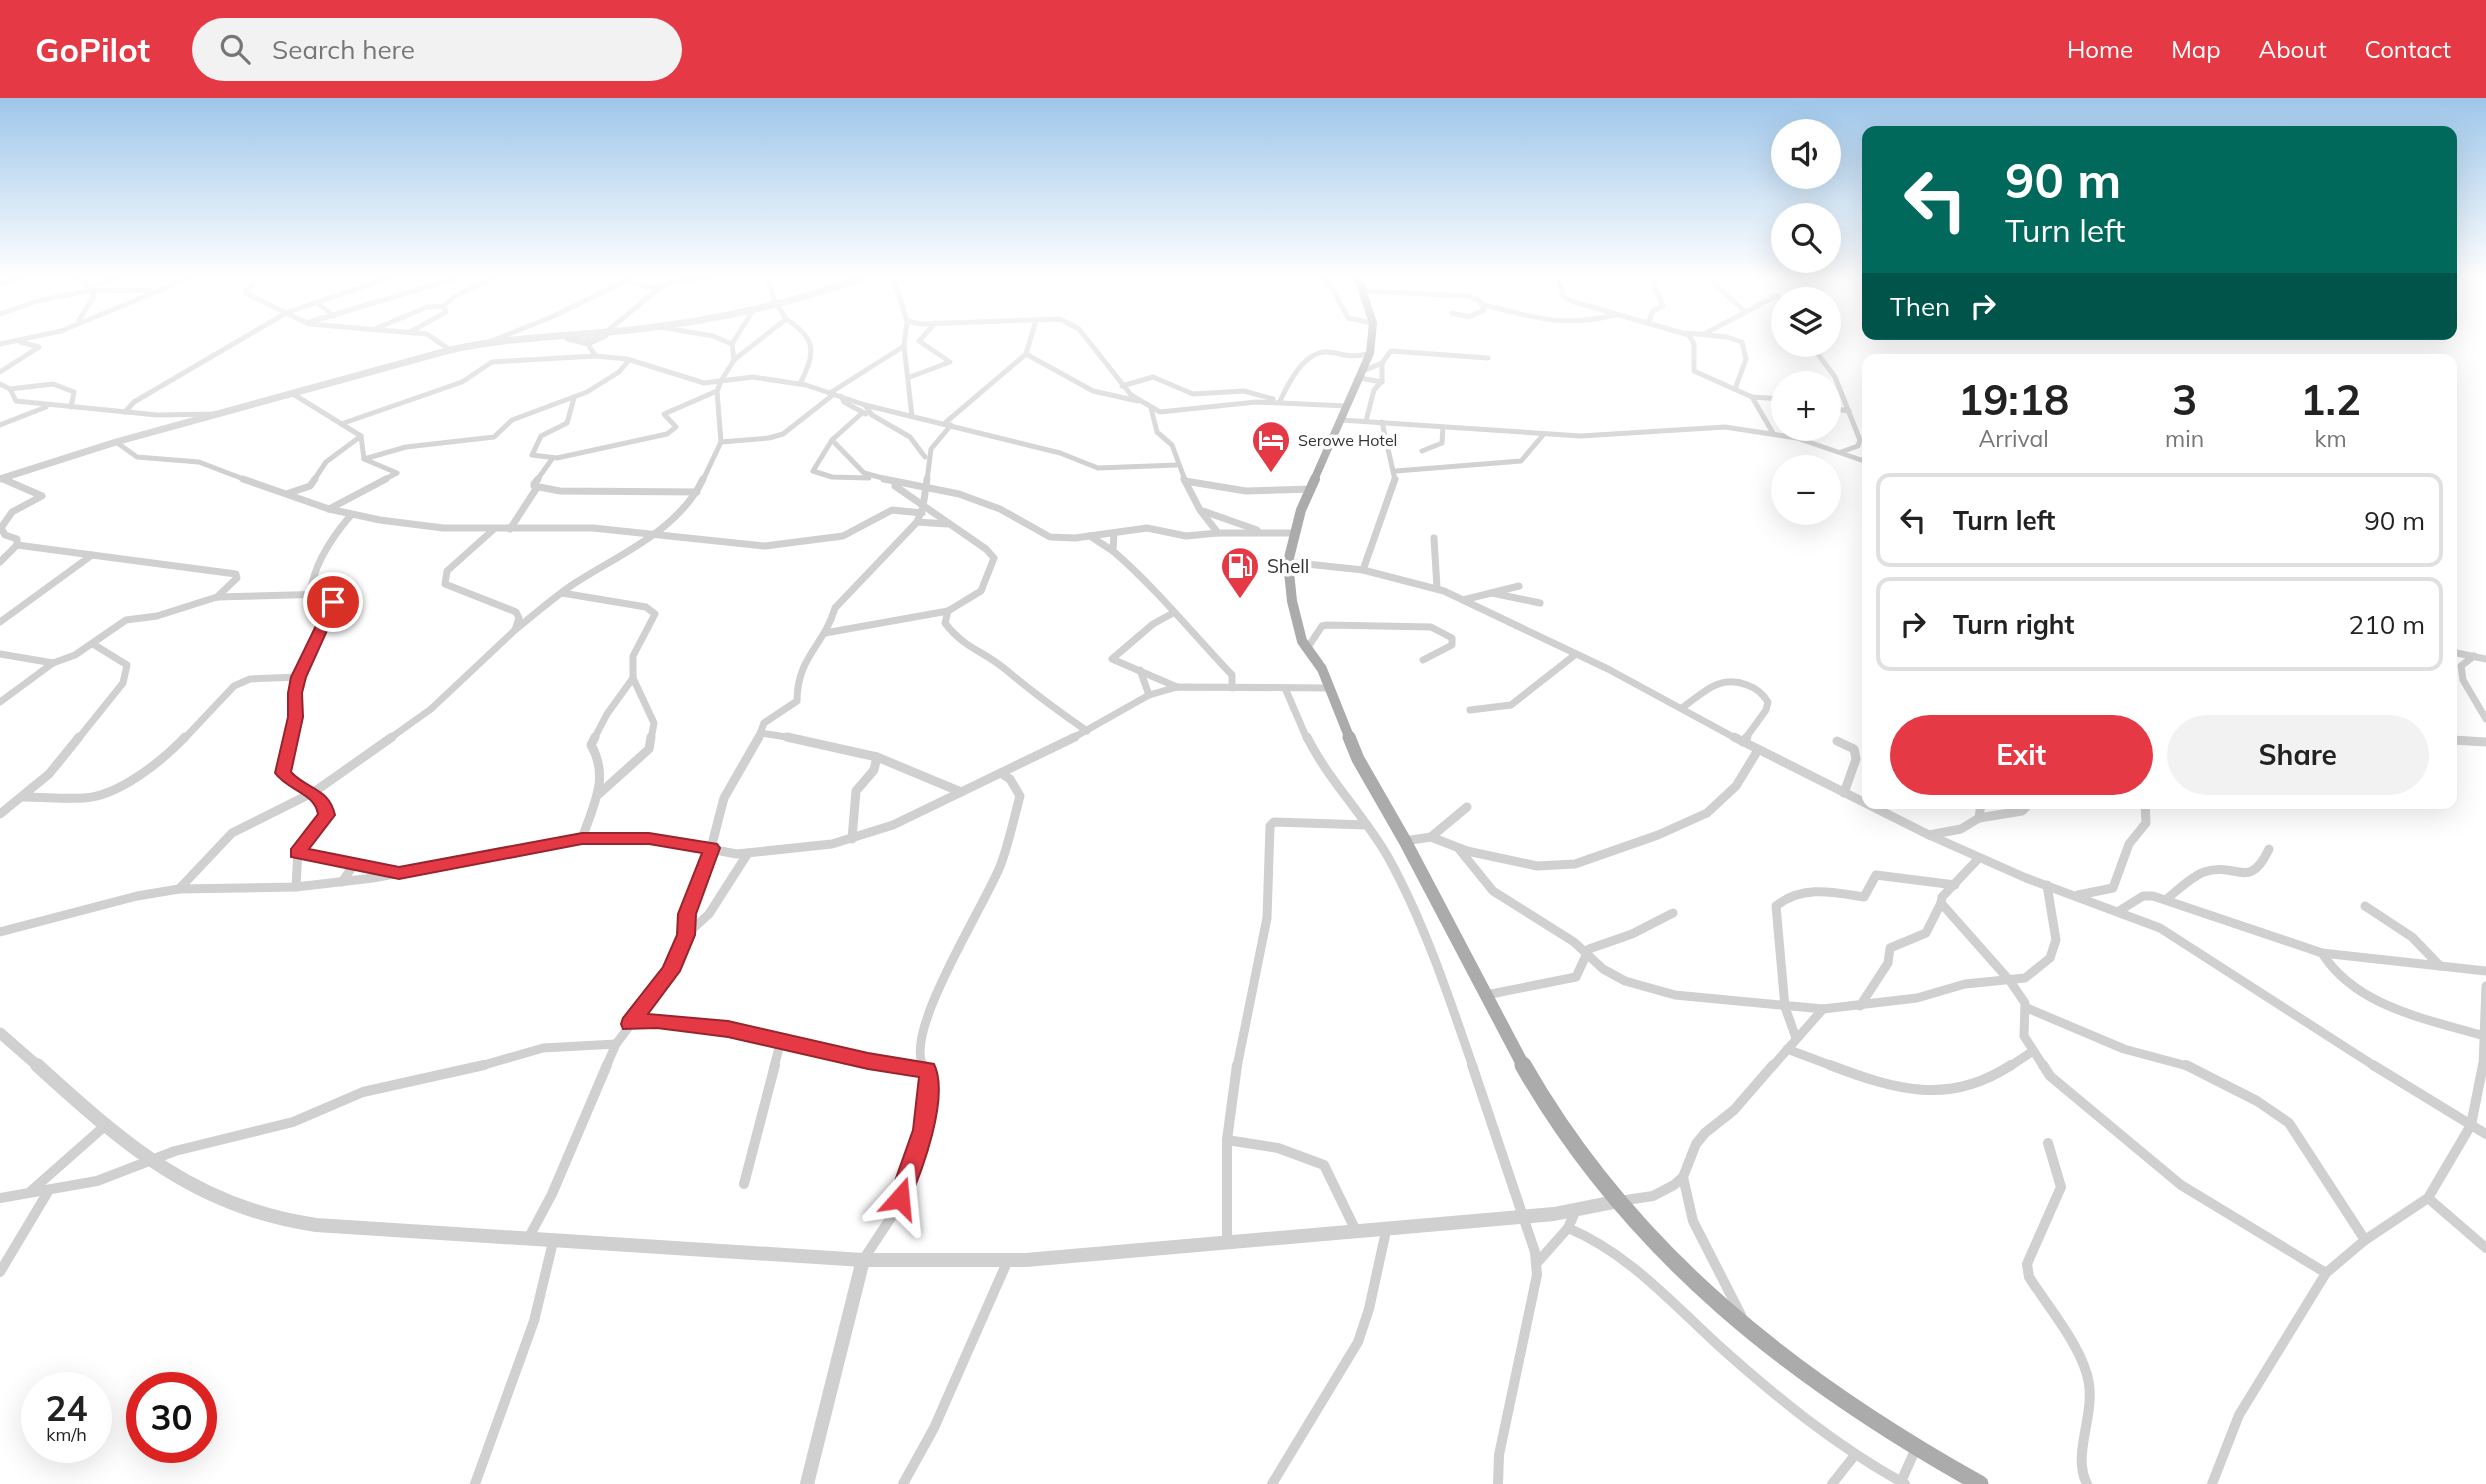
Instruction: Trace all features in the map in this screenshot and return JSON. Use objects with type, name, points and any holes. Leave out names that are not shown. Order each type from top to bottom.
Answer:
[{"type":"main road","points":[[1371,342],[1362,375],[1294,533],[1288,562],[1302,641],[1308,647],[1329,688],[1358,759],[1405,841],[1546,1106],[1619,1202],[1674,1263],[1749,1332],[1821,1385],[1916,1448],[1980,1484]]},
{"type":"street","points":[[0,372],[39,347],[23,342],[1,343]]},
{"type":"street","points":[[125,412],[134,402],[237,342]]},
{"type":"street","points":[[440,342],[450,349]]},
{"type":"street","points":[[1,479],[155,431],[450,349],[491,342]]},
{"type":"street","points":[[581,342],[591,342]]},
{"type":"street","points":[[726,342],[732,344],[734,360]]},
{"type":"street","points":[[179,889],[232,834],[314,792],[431,709],[515,630],[562,593],[656,534],[697,492],[722,442],[717,391],[734,360],[753,342]]},
{"type":"street","points":[[800,384],[811,361],[810,342]]},
{"type":"street","points":[[905,342],[912,416]]},
{"type":"street","points":[[910,377],[950,362],[920,342]]},
{"type":"street","points":[[527,1240],[552,1194],[616,1044],[671,971],[686,935],[687,914],[712,848],[724,798],[755,748],[760,733],[771,716],[797,701],[797,680],[839,603],[917,522],[924,510],[928,488],[926,457],[933,440],[1026,354],[1030,342]]},
{"type":"street","points":[[1089,342],[1122,386],[1138,401],[1164,413],[1190,408],[1283,401],[1348,406]]},
{"type":"street","points":[[1693,342],[1695,371],[1752,397],[1771,398]]},
{"type":"street","points":[[1735,389],[1746,359],[1743,344],[1739,342]]},
{"type":"street","points":[[588,343],[596,356]]},
{"type":"street","points":[[722,442],[781,435],[904,346]]},
{"type":"street","points":[[1362,375],[1382,363],[1391,351],[1488,358]]},
{"type":"street","points":[[1283,401],[1290,379],[1315,354],[1325,352],[1354,358],[1370,353]]},
{"type":"street","points":[[1026,354],[1076,384],[1108,398],[1138,401]]},
{"type":"street","points":[[341,424],[462,382],[492,362],[596,356],[629,360],[705,383],[753,377],[800,384],[865,405],[1060,453],[1098,468],[1177,465]]},
{"type":"street","points":[[1824,357],[1836,376],[1860,444],[1840,453]]},
{"type":"street","points":[[619,372],[629,360]]},
{"type":"street","points":[[1366,421],[1373,392],[1382,383],[1382,363]]},
{"type":"street","points":[[365,458],[405,447],[494,437],[512,420],[574,398],[619,372],[647,365]]},
{"type":"street","points":[[1362,375],[1382,383]]},
{"type":"street","points":[[1122,386],[1153,377],[1194,394],[1244,391],[1283,401]]},
{"type":"street","points":[[4,387],[70,387],[74,392],[71,407]]},
{"type":"street","points":[[4,387],[16,401],[47,406],[157,415],[222,414]]},
{"type":"street","points":[[574,398],[567,423],[541,436],[531,452],[537,457],[552,459],[667,434],[676,427],[664,414],[717,391]]},
{"type":"street","points":[[293,394],[361,436],[365,458]]},
{"type":"street","points":[[835,395],[862,413],[872,415],[910,437],[926,457]]},
{"type":"street","points":[[1752,397],[1771,430]]},
{"type":"street","points":[[865,405],[872,415]]},
{"type":"street","points":[[0,425],[47,406]]},
{"type":"street","points":[[1151,408],[1157,432],[1172,445],[1177,465],[1200,510],[1218,533]]},
{"type":"street","points":[[1841,410],[1849,411]]},
{"type":"street","points":[[862,413],[832,440],[813,471],[832,477],[884,480],[959,494],[1000,509],[1050,537],[1090,536],[1147,528],[1185,536],[1294,533]]},
{"type":"street","points":[[1156,423],[1164,413]]},
{"type":"street","points":[[155,431],[163,425],[157,415]]},
{"type":"street","points":[[1341,420],[1544,434],[1622,434],[1701,427],[1771,433]]},
{"type":"street","points":[[1363,570],[1396,471],[1383,444],[1382,422]]},
{"type":"street","points":[[1422,451],[1443,443],[1443,428]]},
{"type":"street","points":[[1396,471],[1521,461],[1531,454],[1534,444],[1544,434]]},
{"type":"street","points":[[288,494],[314,483],[326,462],[361,436]]},
{"type":"street","points":[[825,633],[948,611],[981,591],[994,558],[986,549],[924,510],[884,480],[858,469],[832,440]]},
{"type":"street","points":[[1800,441],[1862,460]]},
{"type":"street","points":[[116,442],[137,457],[199,462],[235,474],[252,484],[317,502],[329,509],[443,528],[577,527],[765,547],[843,536],[892,510],[924,510]]},
{"type":"street","points":[[329,509],[397,473],[365,458]]},
{"type":"street","points":[[510,529],[552,459]]},
{"type":"street","points":[[0,562],[17,545],[17,539],[3,533],[4,522],[12,512],[42,496],[1,479]]},
{"type":"street","points":[[1185,481],[1246,491],[1311,489]]},
{"type":"street","points":[[314,483],[317,502]]},
{"type":"street","points":[[534,486],[560,491],[697,492]]},
{"type":"street","points":[[1200,510],[1264,532]]},
{"type":"street","points":[[310,595],[311,579],[336,530],[351,514]]},
{"type":"street","points":[[917,522],[947,524]]},
{"type":"street","points":[[494,529],[447,571],[445,584],[516,612],[519,618],[515,630]]},
{"type":"street","points":[[1113,551],[1114,533]]},
{"type":"street","points":[[1090,536],[1142,575],[1173,613],[1232,675],[1232,688]]},
{"type":"street","points":[[1434,538],[1437,589]]},
{"type":"street","points":[[17,545],[236,574],[237,578],[217,597]]},
{"type":"street","points":[[0,622],[92,555]]},
{"type":"street","points":[[1288,562],[1363,570],[1437,589],[1576,654],[1862,802]]},
{"type":"street","points":[[1463,600],[1519,586]]},
{"type":"street","points":[[562,593],[654,611],[655,614],[633,656],[633,678],[654,723],[649,749],[629,764],[598,796]]},
{"type":"street","points":[[1492,593],[1540,603]]},
{"type":"street","points":[[0,654],[53,663],[66,660],[126,620],[156,616],[217,597],[330,594],[333,602],[299,677],[295,693],[296,717],[283,773],[290,781],[314,792],[324,803],[327,815],[296,853],[299,869],[296,887]]},
{"type":"street","points":[[948,611],[945,623],[960,642],[1003,667],[1025,688],[1087,731]]},
{"type":"street","points":[[1173,613],[1153,624],[1113,656],[1118,664],[1161,676],[1177,687]]},
{"type":"street","points":[[1308,647],[1322,626],[1327,625],[1431,627],[1452,638],[1452,645],[1446,650],[1423,660]]},
{"type":"street","points":[[0,814],[49,774],[123,683],[127,665],[93,644]]},
{"type":"street","points":[[2457,653],[2486,659]]},
{"type":"street","points":[[1469,710],[1511,705],[1576,654]]},
{"type":"street","points":[[2473,656],[2461,666],[2461,675],[2486,719]]},
{"type":"street","points":[[0,702],[53,663]]},
{"type":"street","points":[[1140,670],[1149,695]]},
{"type":"street","points":[[23,797],[85,798],[103,794],[161,762],[234,685],[250,679],[299,677]]},
{"type":"street","points":[[582,839],[602,777],[599,759],[590,746],[607,714],[633,678]]},
{"type":"street","points":[[1682,708],[1720,682],[1740,683],[1754,689],[1766,697],[1766,710],[1743,742]]},
{"type":"street","points":[[0,932],[137,896],[179,889],[296,887],[399,873],[582,839],[649,838],[748,853],[810,848],[852,839],[893,825],[1087,731],[1149,695],[1177,687],[1329,688]]},
{"type":"street","points":[[1285,688],[1311,749],[1394,867],[1439,972],[1481,1088],[1536,1264],[1537,1275],[1527,1337],[1499,1455],[1498,1484]]},
{"type":"street","points":[[760,733],[810,740],[877,757],[961,792]]},
{"type":"street","points":[[2457,740],[2486,742]]},
{"type":"street","points":[[1837,741],[1854,749],[1856,755],[1844,793]]},
{"type":"street","points":[[1431,837],[1459,849],[1537,866],[1565,866],[1686,824],[1707,813],[1736,786],[1758,750]]},
{"type":"street","points":[[852,839],[856,791],[874,770],[877,757]]},
{"type":"street","points":[[807,1484],[863,1260],[894,1213],[906,1173],[920,1145],[930,1081],[918,1049],[922,1036],[946,972],[1001,865],[1020,796],[1010,779],[1001,773]]},
{"type":"street","points":[[1405,841],[1431,837],[1451,822],[1460,810],[1467,807]]},
{"type":"street","points":[[1876,809],[1979,858],[2119,911],[2194,947],[2361,1058],[2486,1134]]},
{"type":"street","points":[[1979,818],[1980,809]]},
{"type":"street","points":[[1929,835],[1961,829],[1979,818],[2024,809]]},
{"type":"street","points":[[2075,895],[2113,888],[2124,855],[2138,829],[2146,822],[2145,809]]},
{"type":"street","points":[[1227,1244],[1227,1140],[1239,1050],[1261,960],[1267,918],[1270,826],[1274,822],[1367,825]]},
{"type":"street","points":[[1459,849],[1493,891],[1587,953],[1612,975],[1657,992],[1786,1007],[1860,1007],[1917,998],[1965,984],[2025,978],[2040,969],[2050,958],[2056,940],[2047,885]]},
{"type":"street","points":[[2168,898],[2206,872],[2253,874],[2262,868],[2269,849]]},
{"type":"street","points":[[296,853],[399,873]]},
{"type":"street","points":[[686,935],[709,914],[748,853]]},
{"type":"street","points":[[1860,1007],[1888,963],[1890,948],[1900,941],[1923,936],[1931,926],[1941,903],[1979,858]]},
{"type":"street","points":[[342,881],[355,863]]},
{"type":"street","points":[[1796,1038],[1786,1007],[1776,906],[1784,897],[1811,891],[1864,897],[1876,875],[1955,885]]},
{"type":"street","points":[[2119,911],[2143,896],[2168,898],[2322,953],[2486,971]]},
{"type":"street","points":[[1941,903],[2010,981],[2026,1008],[2124,1049],[2189,1066],[2273,1110],[2289,1123],[2365,1240]]},
{"type":"street","points":[[2365,906],[2412,937],[2440,966]]},
{"type":"street","points":[[1486,995],[1576,977],[1589,949],[1607,947],[1638,934],[1673,913]]},
{"type":"street","points":[[2322,953],[2333,971],[2383,1002],[2484,1036]]},
{"type":"street","points":[[2212,1484],[2239,1415],[2326,1273],[2365,1240],[2428,1198],[2471,1125],[2483,1065],[2486,986]]},
{"type":"street","points":[[2026,1008],[2023,1030],[2050,1076],[2181,1185],[2326,1273]]},
{"type":"street","points":[[1749,1332],[1693,1221],[1684,1177],[1696,1144],[1734,1110],[1822,1009]]},
{"type":"street","points":[[630,1024],[683,1022],[781,1040],[868,1061],[927,1070]]},
{"type":"street","points":[[0,1033],[148,1159],[206,1192],[249,1209],[297,1223],[553,1242],[863,1260],[1009,1260],[1385,1231],[1522,1217],[1576,1210],[1664,1192],[1684,1177]]},
{"type":"street","points":[[744,1184],[781,1040]]},
{"type":"street","points":[[0,1198],[97,1181],[148,1159],[293,1122],[342,1099],[414,1079],[490,1064],[543,1048],[616,1044]]},
{"type":"street","points":[[1787,1049],[1897,1087],[1919,1091],[1981,1083],[2033,1051]]},
{"type":"street","points":[[31,1191],[107,1124]]},
{"type":"street","points":[[1227,1140],[1278,1148],[1324,1165],[1357,1233]]},
{"type":"street","points":[[2048,1143],[2061,1187],[2027,1264],[2029,1277],[2073,1343],[2087,1373],[2090,1418],[2080,1455],[2081,1474],[2087,1484]]},
{"type":"street","points":[[0,1272],[49,1190]]},
{"type":"street","points":[[2428,1198],[2486,1248]]},
{"type":"street","points":[[1536,1264],[1568,1228],[1576,1210]]},
{"type":"street","points":[[1568,1228],[1607,1247],[1781,1400],[1856,1455],[1902,1483],[1916,1448]]},
{"type":"street","points":[[1272,1484],[1357,1342],[1369,1309],[1385,1231]]},
{"type":"street","points":[[475,1484],[500,1408],[534,1321],[553,1242]]},
{"type":"street","points":[[904,1484],[934,1428],[1009,1260]]},
{"type":"street","points":[[1832,1484],[1856,1455]]},
{"type":"place","name":"Serowe Hotel","points":[[1271,474]]},
{"type":"place","name":"Shell","points":[[1240,600]]},
{"type":"route","points":[[333,602],[299,677],[295,693],[296,717],[283,773],[290,781],[314,792],[324,803],[327,815],[296,853],[399,873],[582,839],[649,838],[712,848],[687,914],[686,935],[671,971],[630,1024],[683,1022],[750,1032],[868,1061],[927,1070],[930,1081],[920,1145],[906,1173],[900,1198]]}]
